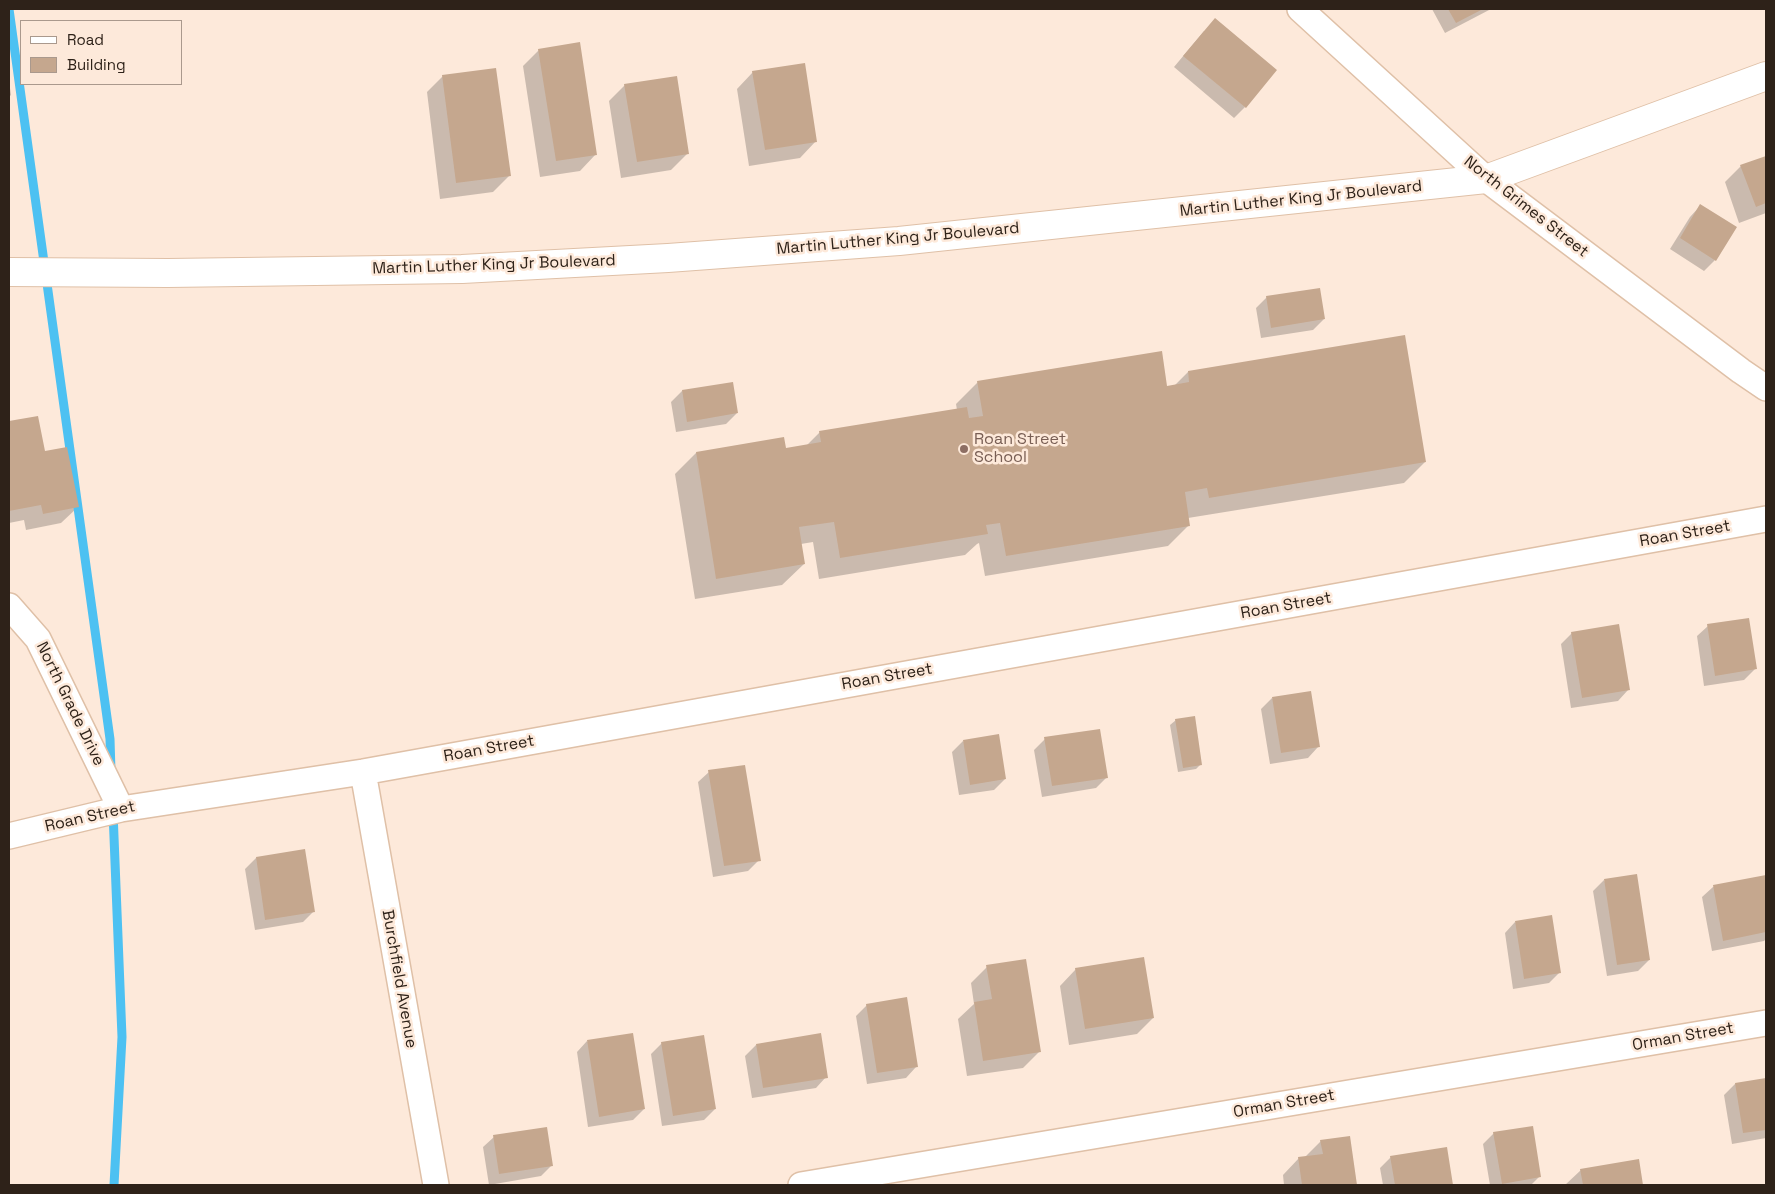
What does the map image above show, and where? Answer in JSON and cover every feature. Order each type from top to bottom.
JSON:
[{"type":"street","name":"North Grimes Street","points":[[1300,9],[1486,179],[1766,388]]},
{"type":"street","name":"Martin Luther King Jr Boulevard","points":[[9,272],[168,273],[462,269],[658,258],[899,241],[1486,179],[1766,76]]},
{"type":"street","name":"Roan Street","points":[[9,836],[121,808],[363,772],[1766,519]]},
{"type":"street","name":"North Grade Drive","points":[[9,606],[38,638],[121,808]]},
{"type":"street","name":"Burchfield Avenue","points":[[363,772],[436,1185]]},
{"type":"street","name":"Orman Street","points":[[801,1185],[1766,1023]]},
{"type":"building","points":[[1448,9],[1483,9],[1456,23]]},
{"type":"building","points":[[1215,18],[1277,70],[1246,108],[1183,56]]},
{"type":"building","points":[[580,42],[597,155],[556,161],[538,49]]},
{"type":"building","points":[[805,63],[817,142],[765,150],[752,71]]},
{"type":"building","points":[[496,68],[511,176],[456,183],[442,75]]},
{"type":"building","points":[[677,76],[689,154],[637,162],[624,84]]},
{"type":"building","points":[[1766,156],[1766,203],[1756,207],[1740,165]]},
{"type":"building","points":[[1700,204],[1737,227],[1716,261],[1680,238]]},
{"type":"building","points":[[1320,288],[1325,319],[1271,328],[1266,296]]},
{"type":"building","points":[[1405,335],[1426,462],[1209,498],[1207,488],[1185,492],[1190,526],[1006,556],[1000,523],[986,525],[988,534],[840,558],[834,522],[799,527],[805,564],[716,579],[696,452],[784,437],[786,448],[821,442],[819,431],[967,407],[969,418],[983,416],[977,381],[1162,351],[1167,386],[1189,382],[1188,371]]},
{"type":"building","points":[[733,382],[738,413],[687,422],[682,390]]},
{"type":"building","points":[[38,416],[45,451],[67,447],[79,507],[43,514],[41,505],[9,511],[9,421]]},
{"type":"building","points":[[1749,618],[1757,669],[1715,676],[1707,624]]},
{"type":"building","points":[[1619,624],[1630,690],[1582,698],[1571,632]]},
{"type":"building","points":[[1311,691],[1320,747],[1281,753],[1272,697]]},
{"type":"building","points":[[1195,716],[1202,765],[1183,768],[1175,719]]},
{"type":"building","points":[[1100,729],[1108,778],[1052,786],[1044,737]]},
{"type":"building","points":[[999,734],[1006,779],[970,785],[963,740]]},
{"type":"building","points":[[745,765],[761,861],[724,866],[708,770]]},
{"type":"building","points":[[305,849],[315,912],[265,920],[256,857]]},
{"type":"building","points":[[1637,874],[1650,960],[1617,965],[1604,879]]},
{"type":"building","points":[[1766,875],[1766,932],[1723,941],[1713,885]]},
{"type":"building","points":[[1552,915],[1561,973],[1524,979],[1515,921]]},
{"type":"building","points":[[1144,957],[1154,1018],[1085,1029],[1075,968]]},
{"type":"building","points":[[1026,959],[1041,1052],[983,1061],[974,1002],[992,999],[986,965]]},
{"type":"building","points":[[907,997],[918,1067],[877,1073],[866,1004]]},
{"type":"building","points":[[633,1033],[645,1109],[599,1117],[587,1040]]},
{"type":"building","points":[[821,1033],[828,1078],[763,1088],[756,1044]]},
{"type":"building","points":[[704,1035],[716,1109],[673,1116],[661,1042]]},
{"type":"building","points":[[1766,1078],[1766,1130],[1743,1133],[1735,1083]]},
{"type":"building","points":[[1533,1126],[1541,1177],[1502,1184],[1493,1132]]},
{"type":"building","points":[[547,1127],[553,1166],[499,1174],[493,1135]]},
{"type":"building","points":[[1350,1136],[1357,1185],[1302,1185],[1298,1157],[1323,1154],[1320,1140]]},
{"type":"building","points":[[1447,1147],[1453,1185],[1395,1185],[1390,1156]]},
{"type":"building","points":[[1639,1159],[1643,1185],[1583,1185],[1580,1169]]},
{"type":"waterway","points":[[9,9],[110,739],[111,772]]},
{"type":"waterway","points":[[113,812],[122,1037],[114,1185]]},
{"type":"place","name":"Roan Street School","points":[[964,449]]}]
